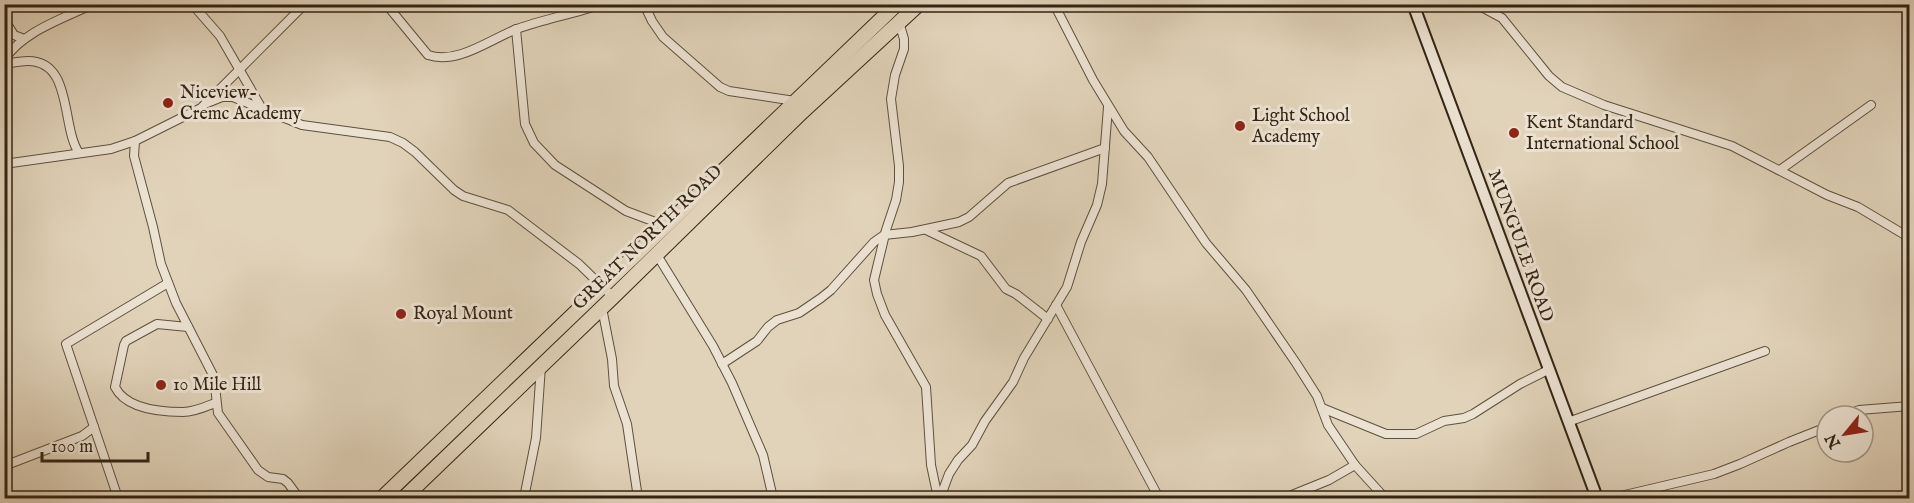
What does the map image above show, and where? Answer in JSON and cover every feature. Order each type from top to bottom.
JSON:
[{"type":"highway","name":"GREAT NORTH ROAD","points":[[382,498],[897,4]]},
{"type":"highway","name":"GREAT NORTH ROAD","points":[[404,498],[802,112],[919,4]]},
{"type":"street","points":[[4,62],[14,47],[24,39],[93,4]]},
{"type":"street","points":[[192,4],[220,36],[262,107]]},
{"type":"street","points":[[4,164],[41,157],[102,151],[135,141],[201,108],[305,4]]},
{"type":"street","points":[[386,4],[428,55],[432,56],[464,53],[516,29],[602,4]]},
{"type":"street","points":[[644,4],[663,37],[720,87],[729,91],[796,102]]},
{"type":"street","points":[[1054,4],[1078,53],[1124,131],[1148,157],[1206,243],[1246,290],[1296,363],[1322,408],[1328,425],[1355,465],[1385,498]]},
{"type":"street","points":[[1476,4],[1502,18],[1549,76],[1562,87],[1604,105],[1732,146],[1827,195],[1858,207],[1910,238]]},
{"type":"street","name":"MUNGULE ROAD","points":[[1417,5],[1548,370],[1597,498]]},
{"type":"street","points":[[4,20],[14,35],[24,39]]},
{"type":"street","points":[[899,22],[904,39],[904,49],[895,75],[891,99],[899,182],[896,200],[875,269],[875,288],[885,315],[926,387],[931,465],[939,498]]},
{"type":"street","points":[[516,29],[525,124],[541,152],[555,165],[626,211],[666,226]]},
{"type":"street","points":[[4,62],[30,61],[44,66],[54,74],[62,87],[72,141],[79,153]]},
{"type":"street","points":[[207,103],[222,97],[233,97],[302,125],[390,137],[403,143],[454,190],[472,200],[508,210],[579,264],[613,297]]},
{"type":"street","points":[[1779,170],[1871,105]]},
{"type":"street","points":[[939,498],[949,474],[972,445],[985,421],[1013,382],[1024,358],[1067,287],[1074,271],[1081,242],[1097,205],[1102,184],[1108,106]]},
{"type":"street","points":[[135,141],[134,156],[159,258],[168,283],[213,377],[218,413],[258,470],[268,477],[283,479],[299,498]]},
{"type":"street","points":[[723,364],[757,341],[777,320],[799,312],[821,298],[874,242],[885,235],[946,226],[969,216],[1008,183],[1105,148]]},
{"type":"street","points":[[925,230],[981,256],[1006,289],[1048,318]]},
{"type":"street","points":[[657,255],[723,364],[756,437],[773,498]]},
{"type":"street","points":[[118,498],[66,344],[168,283]]},
{"type":"street","points":[[1056,304],[1159,498]]},
{"type":"street","points":[[602,308],[612,359],[614,386],[627,424],[638,498]]},
{"type":"street","points":[[188,327],[154,325],[126,341],[123,345],[115,387],[119,394],[131,404],[139,407],[183,412],[215,403]]},
{"type":"street","points":[[1568,422],[1765,351]]},
{"type":"street","points":[[525,498],[536,438],[541,366]]},
{"type":"street","points":[[1322,408],[1386,435],[1416,434],[1444,421],[1473,414],[1520,384],[1548,370]]},
{"type":"street","points":[[1875,409],[1910,406]]},
{"type":"street","points":[[4,466],[82,436],[94,427]]},
{"type":"street","points":[[1611,498],[1714,474],[1815,432]]},
{"type":"street","points":[[1287,497],[1329,480],[1355,465]]},
{"type":"place","name":"Niceview- Cremc Academy","points":[[168,103]]},
{"type":"place","name":"Light School Academy","points":[[1240,126]]},
{"type":"place","name":"Kent Standard International School","points":[[1514,133]]},
{"type":"place","name":"Royal Mount","points":[[401,314]]},
{"type":"place","name":"10 Mile Hill","points":[[161,385]]}]
